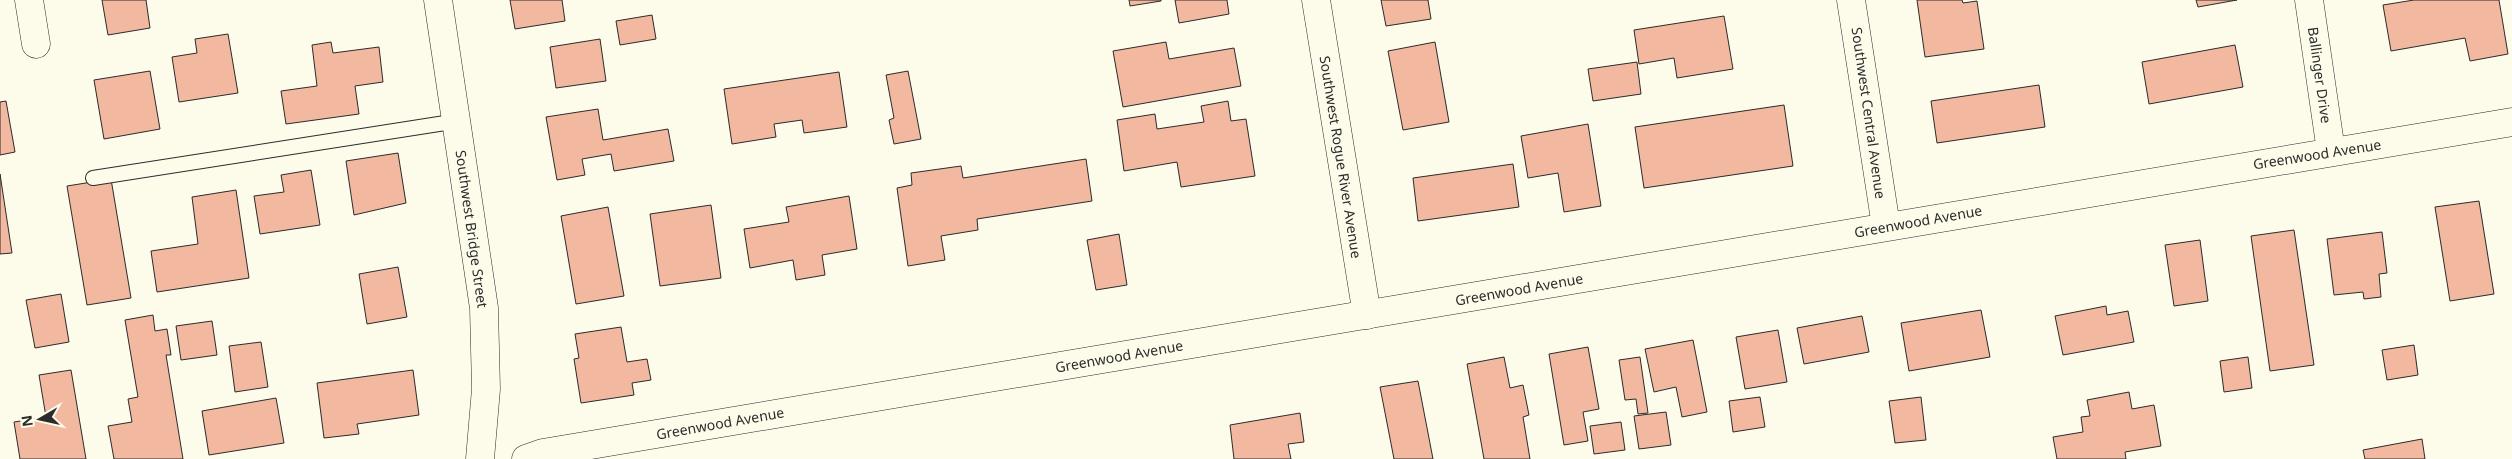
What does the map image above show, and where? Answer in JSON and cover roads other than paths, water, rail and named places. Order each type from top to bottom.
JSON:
[{"type":"street","points":[[29,0],[36,44]]},
{"type":"street","name":"Southwest Bridge Street","points":[[438,0],[458,121],[484,308],[486,389],[480,459]]},
{"type":"street","name":"Southwest Rogue River Avenue","points":[[1316,0],[1366,315]]},
{"type":"street","name":"Southwest Central Avenue","points":[[1851,0],[1886,226]]},
{"type":"street","name":"Ballinger Drive","points":[[2309,0],[2332,151]]},
{"type":"street","name":"Greenwood Avenue","points":[[526,459],[563,450],[2512,122]]},
{"type":"lane","points":[[93,178],[458,121]]}]
